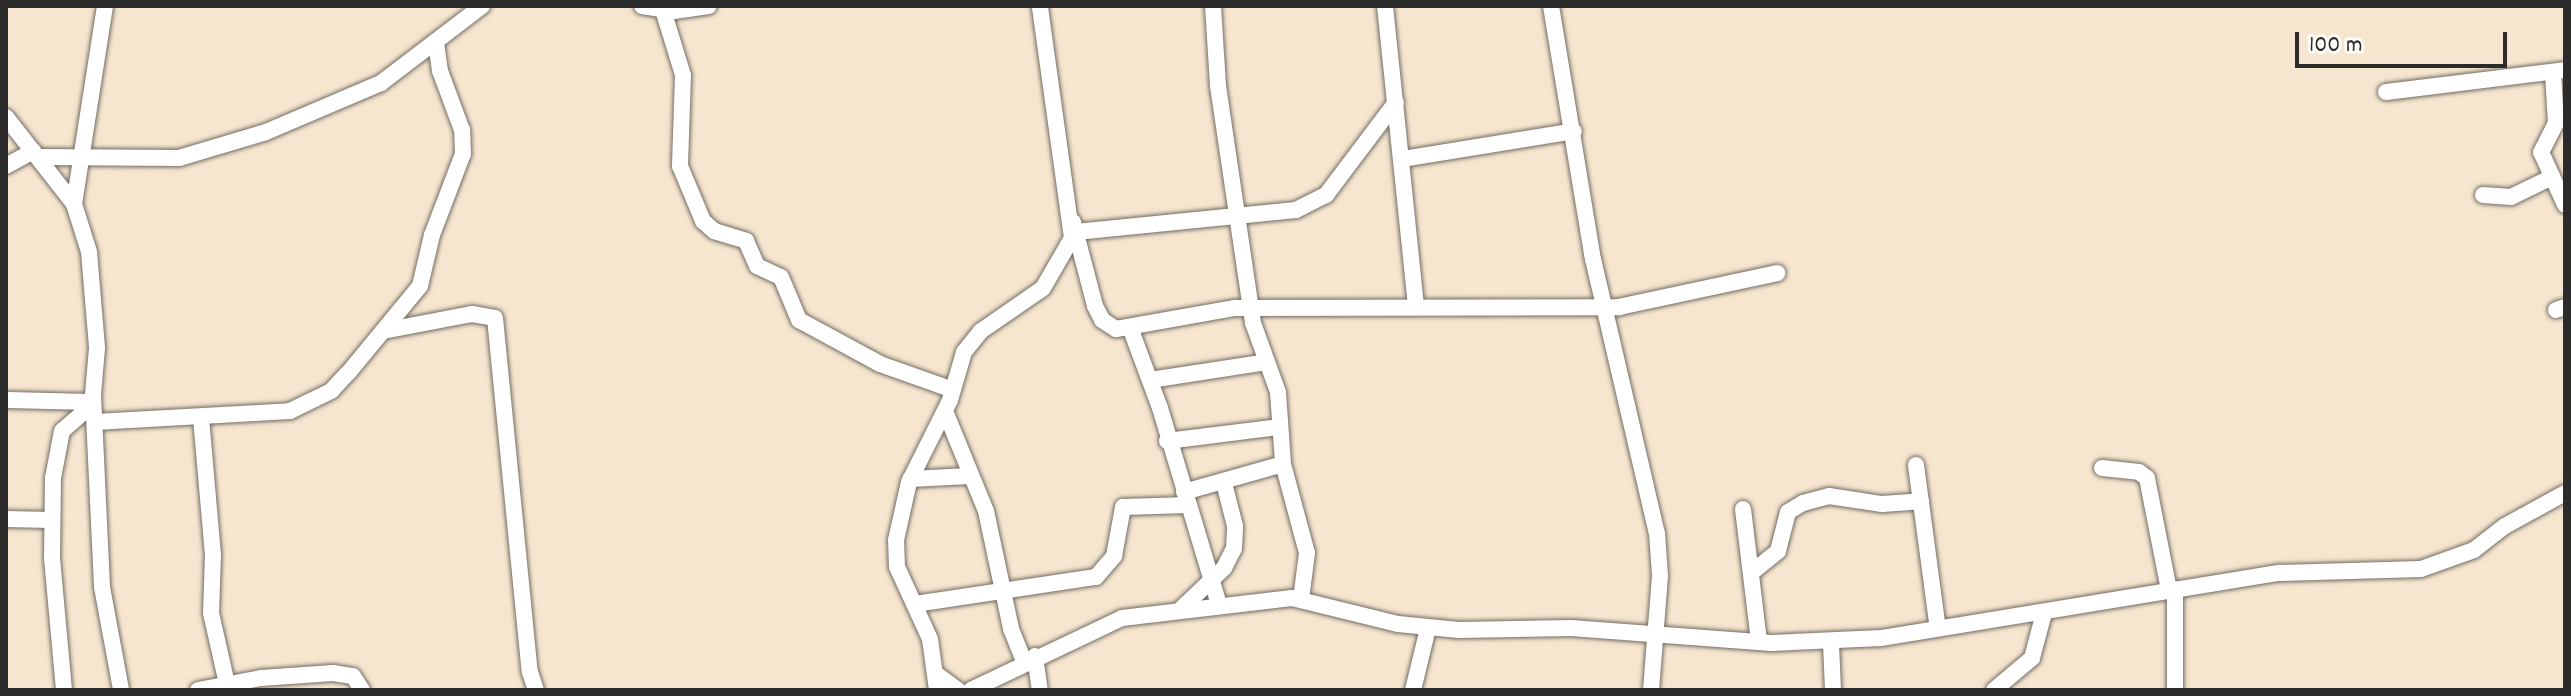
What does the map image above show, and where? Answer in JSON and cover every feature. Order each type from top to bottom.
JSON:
[{"type":"street","points":[[74,204],[84,159],[105,6]]},
{"type":"street","points":[[6,166],[35,154],[84,159],[179,158],[266,132],[381,83],[482,6]]},
{"type":"street","points":[[642,6],[663,10],[709,6]]},
{"type":"street","points":[[1040,6],[1050,98],[1075,227],[1102,320],[1131,330],[1215,310],[1252,308],[1608,307],[1777,273]]},
{"type":"street","points":[[1213,6],[1218,86],[1252,308],[1278,392],[1283,464],[1307,553],[1301,599]]},
{"type":"street","points":[[1385,6],[1416,306]]},
{"type":"street","points":[[1551,6],[1593,259],[1608,307],[1657,533],[1657,633],[1651,690]]},
{"type":"street","points":[[663,10],[683,75],[680,166],[703,221],[714,231],[746,241],[757,266],[781,277],[799,320],[880,364],[953,390]]},
{"type":"street","points":[[95,422],[167,414],[201,418],[278,412],[308,404],[331,391],[383,331],[427,272],[432,235],[463,154],[462,130],[440,71],[436,42]]},
{"type":"street","points":[[2386,92],[2559,71],[2556,123],[2541,152],[2565,205]]},
{"type":"street","points":[[1075,227],[1296,210],[1326,195],[1396,102]]},
{"type":"street","points":[[6,117],[74,204],[89,252],[98,374],[93,403],[102,587],[121,690]]},
{"type":"street","points":[[1402,159],[1574,131]]},
{"type":"street","points":[[2483,195],[2511,197],[2552,177]]},
{"type":"street","points":[[958,690],[936,682],[930,639],[896,557],[910,479],[945,411],[959,362],[981,331],[1043,288],[1070,246],[1075,227]]},
{"type":"street","points":[[383,331],[472,314],[495,318],[530,672],[536,690]]},
{"type":"street","points":[[1131,330],[1150,380],[1219,605]]},
{"type":"street","points":[[1150,380],[1267,362]]},
{"type":"street","points":[[6,400],[93,403]]},
{"type":"street","points":[[64,690],[51,520],[59,439],[93,403]]},
{"type":"street","points":[[945,411],[999,554],[1004,593],[1040,690]]},
{"type":"street","points":[[201,418],[213,554],[211,613],[227,684]]},
{"type":"street","points":[[1167,441],[1280,427]]},
{"type":"street","points":[[1176,468],[1189,438]]},
{"type":"street","points":[[915,604],[1004,593],[1102,574],[1114,556],[1123,507],[1186,498],[1283,464]]},
{"type":"street","points":[[1916,465],[1938,629]]},
{"type":"street","points":[[2102,468],[2139,472],[2147,478],[2172,589],[2175,690]]},
{"type":"street","points":[[910,479],[970,476]]},
{"type":"street","points":[[1182,608],[1212,581],[1234,548],[1235,526],[1224,483]]},
{"type":"street","points":[[971,690],[1030,659],[1122,618],[1182,608],[1301,599],[1428,628],[1657,633],[1759,642],[1831,644],[2044,613],[2280,573],[2421,569],[2474,550],[2505,526],[2565,493]]},
{"type":"street","points":[[1751,573],[1778,551],[1788,512],[1803,503],[1829,496],[1882,504],[1921,501]]},
{"type":"street","points":[[1743,509],[1759,642]]},
{"type":"street","points":[[6,519],[51,520]]},
{"type":"street","points":[[1994,690],[2032,658],[2044,613]]},
{"type":"street","points":[[1413,690],[1428,628]]},
{"type":"street","points":[[1831,644],[1833,690]]},
{"type":"street","points":[[198,690],[333,673],[353,676],[362,690]]}]
